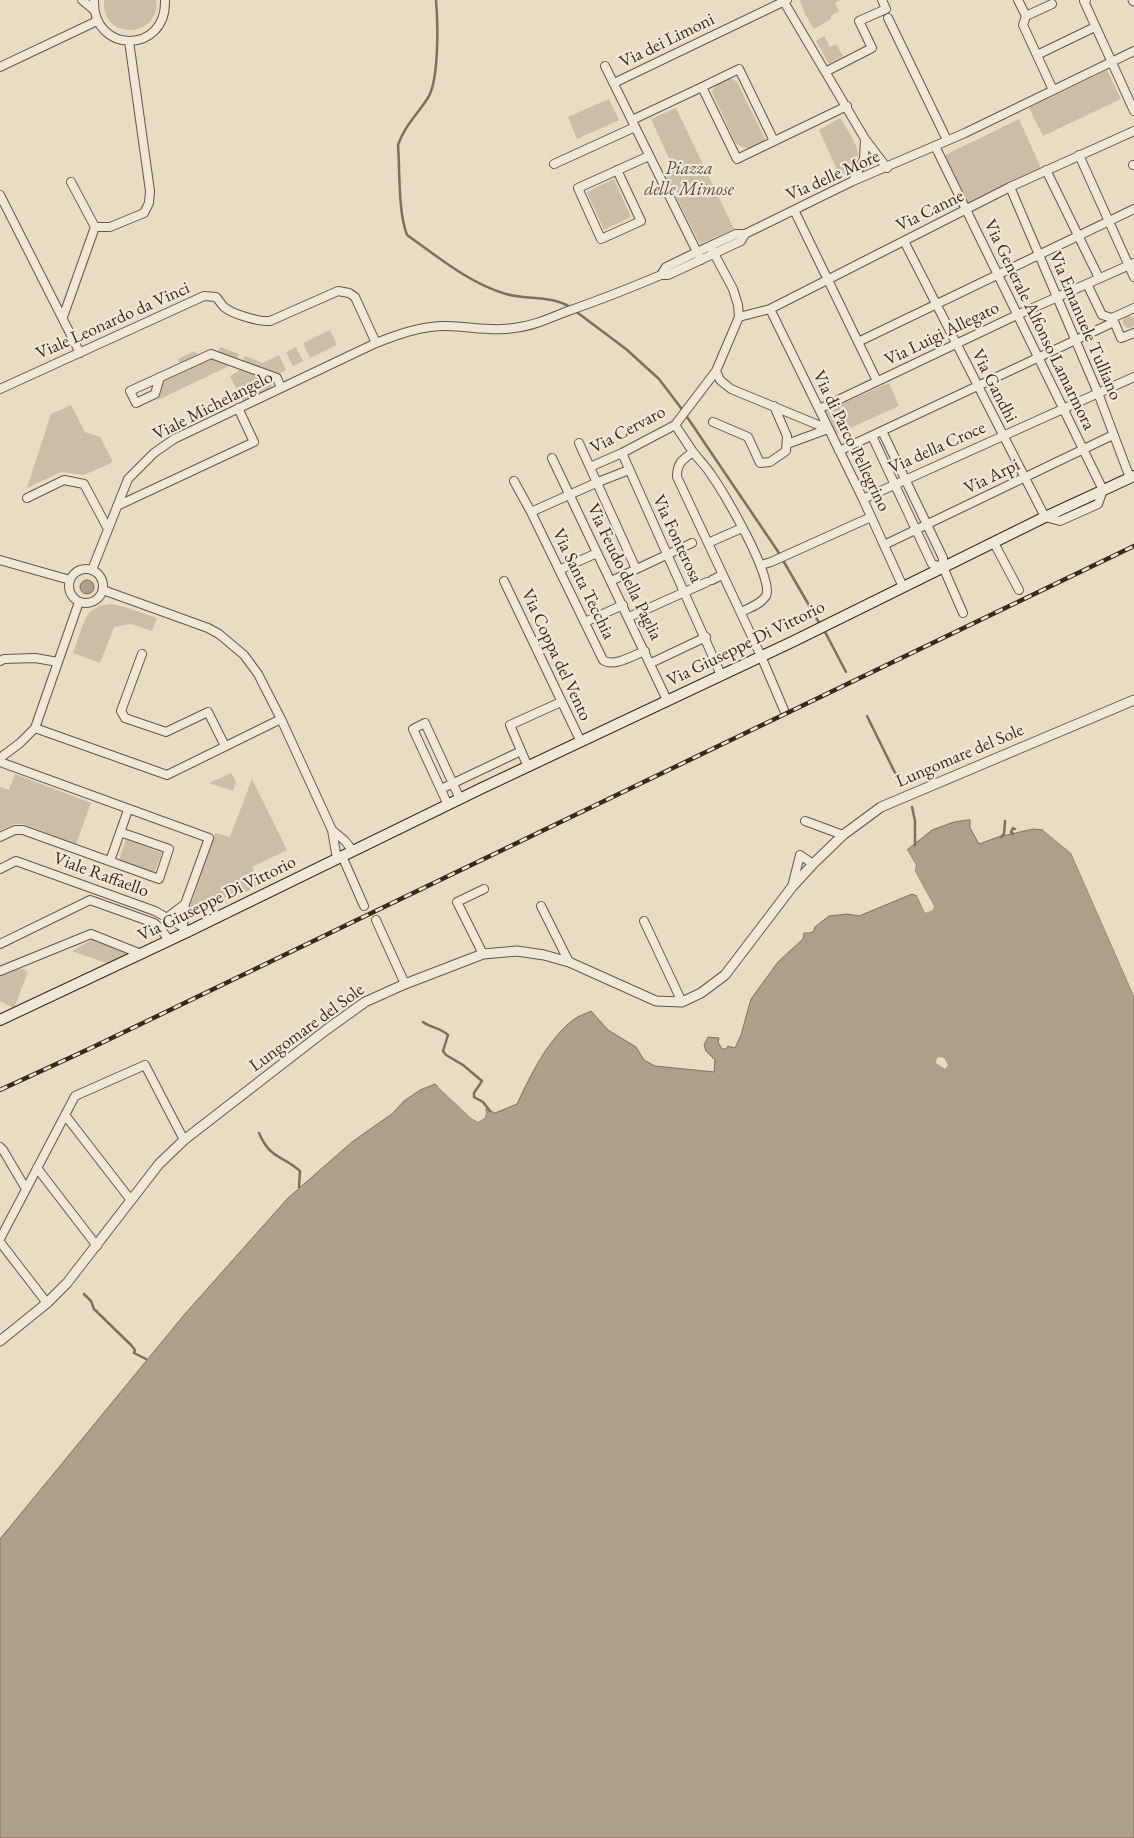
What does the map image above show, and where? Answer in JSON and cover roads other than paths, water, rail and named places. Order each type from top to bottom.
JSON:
[{"type":"main road","name":"Via Giuseppe Di Vittorio","points":[[0,1020],[141,954],[185,930],[339,858],[448,804],[794,641],[1045,517],[1132,477]]},
{"type":"street","points":[[82,0],[94,10]]},
{"type":"street","points":[[94,0],[97,21],[103,29],[110,36],[130,41],[140,40],[149,36],[157,29],[164,15],[165,0]]},
{"type":"street","points":[[827,71],[872,48],[859,21],[886,9],[882,0]]},
{"type":"street","points":[[1018,0],[1026,16],[1023,25],[1053,90]]},
{"type":"street","points":[[786,1],[866,139],[887,168]]},
{"type":"street","name":"Via dei Limoni","points":[[614,83],[786,1]]},
{"type":"street","points":[[1085,1],[1095,27],[1133,106]]},
{"type":"street","points":[[1026,16],[1052,4]]},
{"type":"street","points":[[888,18],[947,140]]},
{"type":"street","points":[[0,67],[97,21]]},
{"type":"street","points":[[1036,55],[1095,27]]},
{"type":"street","points":[[96,227],[110,227],[144,213],[149,203],[150,191],[130,41]]},
{"type":"street","name":"Via delle More","points":[[608,298],[660,275],[668,275],[736,234],[745,234],[853,181],[965,133],[1134,51]]},
{"type":"street","points":[[605,66],[699,256]]},
{"type":"street","points":[[554,164],[739,69],[774,141]]},
{"type":"street","points":[[702,87],[737,159],[847,106]]},
{"type":"street","name":"Via Canne","points":[[739,318],[770,309],[1010,187],[1134,132]]},
{"type":"street","points":[[853,181],[864,159],[866,139]]},
{"type":"street","name":"Via Generale Alfonso Lamarmora","points":[[935,146],[1103,490]]},
{"type":"street","points":[[1079,155],[1109,222],[1131,264],[1134,277]]},
{"type":"street","points":[[617,170],[641,221],[601,239],[578,188],[617,170],[649,156]]},
{"type":"street","points":[[1046,170],[1099,278]]},
{"type":"street","points":[[63,317],[96,227],[71,182]]},
{"type":"street","name":"Via Emanuele Tulliano","points":[[1010,187],[1132,477]]},
{"type":"street","points":[[0,195],[80,352]]},
{"type":"street","points":[[858,342],[1134,209]]},
{"type":"street","points":[[794,210],[877,382]]},
{"type":"street","name":"Via Gandhi","points":[[904,241],[935,305],[1045,517]]},
{"type":"street","points":[[712,250],[733,289],[738,305],[739,318]]},
{"type":"street","name":"Via Luigi Allegato","points":[[819,410],[1017,315],[1131,264]]},
{"type":"street","points":[[1088,284],[1102,315],[1113,320],[1121,338],[1134,333]]},
{"type":"street","name":"Viale Leonardo da Vinci","points":[[0,389],[204,296],[216,297],[223,306],[232,311],[264,321],[338,291],[343,291],[355,297],[378,342]]},
{"type":"street","name":"Viale Michelangelo","points":[[92,570],[128,479],[154,453],[174,439],[378,342],[423,327],[447,326],[492,330],[527,326],[608,298]]},
{"type":"street","points":[[839,451],[1074,340],[1134,308]]},
{"type":"street","name":"Via di Parco Pellegrino","points":[[770,309],[863,498],[903,587]]},
{"type":"street","name":"Via Cervaro","points":[[590,467],[676,425],[716,371],[739,318]]},
{"type":"street","points":[[160,377],[212,354],[277,378],[281,388]]},
{"type":"street","points":[[716,371],[720,380],[731,388],[828,429]]},
{"type":"street","name":"Via della Croce","points":[[863,498],[1134,378]]},
{"type":"street","points":[[713,422],[748,437],[760,463],[770,462],[786,451],[787,436],[774,406]]},
{"type":"street","points":[[117,506],[254,442],[238,408]]},
{"type":"street","points":[[676,425],[693,452],[712,476],[742,528],[760,565],[768,588],[766,596],[759,603],[741,612]]},
{"type":"street","points":[[786,444],[828,429]]},
{"type":"street","points":[[882,431],[943,558],[943,567],[963,613]]},
{"type":"street","name":"Via Arpi","points":[[884,545],[1113,435]]},
{"type":"street","points":[[872,436],[932,564],[943,567]]},
{"type":"street","points":[[579,443],[636,569]]},
{"type":"street","points":[[693,452],[680,461],[677,468],[678,477],[784,710]]},
{"type":"street","name":"Via Fonterosa","points":[[622,453],[721,674]]},
{"type":"street","name":"Via Feudo della Paglia","points":[[552,458],[645,650],[667,700]]},
{"type":"street","name":"Via Cervaro","points":[[531,512],[630,470]]},
{"type":"street","points":[[26,498],[64,480],[84,484],[108,529]]},
{"type":"street","name":"Via Santa Tecchia","points":[[514,481],[603,660],[607,664],[614,663],[645,650]]},
{"type":"street","points":[[760,565],[771,562],[871,517]]},
{"type":"street","points":[[708,543],[742,528]]},
{"type":"street","points":[[611,581],[692,543]]},
{"type":"street","points":[[994,543],[1019,590]]},
{"type":"street","points":[[559,570],[597,553]]},
{"type":"street","points":[[0,560],[70,580]]},
{"type":"street","points":[[79,570],[92,570],[102,578],[102,595],[94,602],[84,604],[79,602],[70,593],[70,580],[79,570]]},
{"type":"street","points":[[629,617],[722,575]]},
{"type":"street","name":"Via Coppa del Vento","points":[[504,581],[560,702],[581,742]]},
{"type":"street","points":[[103,590],[188,619],[219,634],[244,655],[258,674],[281,719],[332,830],[339,858],[364,906]]},
{"type":"street","points":[[0,758],[20,743],[35,728],[79,602]]},
{"type":"street","points":[[585,622],[623,605]]},
{"type":"street","points":[[651,664],[706,637]]},
{"type":"street","points":[[142,654],[121,711],[122,715],[125,718],[166,732],[208,712],[225,746]]},
{"type":"street","points":[[0,661],[4,659],[35,658],[58,662]]},
{"type":"street","name":"Lungomare del Sole","points":[[0,1341],[47,1303],[67,1283],[97,1246],[130,1199],[159,1164],[184,1140],[365,1002],[405,984],[483,954],[518,951],[544,955],[569,962],[656,1001],[682,1002],[701,993],[725,975],[792,887],[812,864],[843,836],[881,807],[1134,700]]},
{"type":"street","points":[[528,767],[510,726],[560,702]]},
{"type":"street","points":[[35,728],[167,775],[281,719]]},
{"type":"street","points":[[448,804],[413,729],[425,723],[460,799]]},
{"type":"street","points":[[441,789],[521,751]]},
{"type":"street","points":[[0,762],[208,838],[185,904],[185,930]]},
{"type":"street","points":[[110,861],[128,810]]},
{"type":"street","points":[[805,820],[843,836]]},
{"type":"street","points":[[0,837],[15,830],[23,830],[159,879],[170,849],[120,832]]},
{"type":"street","points":[[332,830],[346,842],[352,851]]},
{"type":"street","name":"Lungomare del Sole","points":[[792,887],[800,855],[812,864]]},
{"type":"street","name":"Viale Raffaello","points":[[0,869],[16,861],[155,911],[168,917],[185,930]]},
{"type":"street","points":[[483,954],[457,902],[484,889]]},
{"type":"street","name":"Viale Raffaello","points":[[0,944],[90,900],[154,923],[169,940]]},
{"type":"street","points":[[168,917],[185,904]]},
{"type":"street","points":[[540,906],[569,962]]},
{"type":"street","points":[[376,920],[405,984]]},
{"type":"street","points":[[644,921],[682,1002]]},
{"type":"street","points":[[0,971],[91,934],[141,954]]},
{"type":"street","points":[[47,1303],[0,1240],[75,1096],[146,1066],[184,1140]]},
{"type":"street","points":[[65,1115],[130,1199]]},
{"type":"street","points":[[0,1148],[26,1189]]},
{"type":"street","points":[[37,1168],[97,1246]]},
{"type":"waterway","points":[[436,0],[437,49],[435,76],[429,96],[404,132],[398,145],[402,215],[407,235],[454,269],[492,289],[514,296],[547,299],[570,307]]},
{"type":"waterway","points":[[574,310],[626,349],[659,379],[681,408],[777,550],[821,626]]},
{"type":"waterway","points":[[824,630],[846,672]]},
{"type":"waterway","points":[[867,716],[902,787]]},
{"type":"waterway","points":[[912,807],[915,821],[915,845]]},
{"type":"waterway","points":[[1001,837],[1004,834],[1005,821]]},
{"type":"waterway","points":[[1013,834],[1011,832],[1013,828],[1015,829]]},
{"type":"waterway","points":[[423,1022],[448,1035],[443,1051],[482,1081],[474,1093],[474,1097],[483,1102],[490,1111]]},
{"type":"waterway","points":[[259,1133],[272,1152],[300,1171],[299,1187]]},
{"type":"waterway","points":[[84,1294],[91,1301],[94,1309],[131,1345],[135,1350],[134,1353],[146,1359]]},
{"type":"railway","points":[[0,1090],[1134,546]]},
{"type":"park label","name":"Piazza delle Mimose","points":[[689,179]]}]
